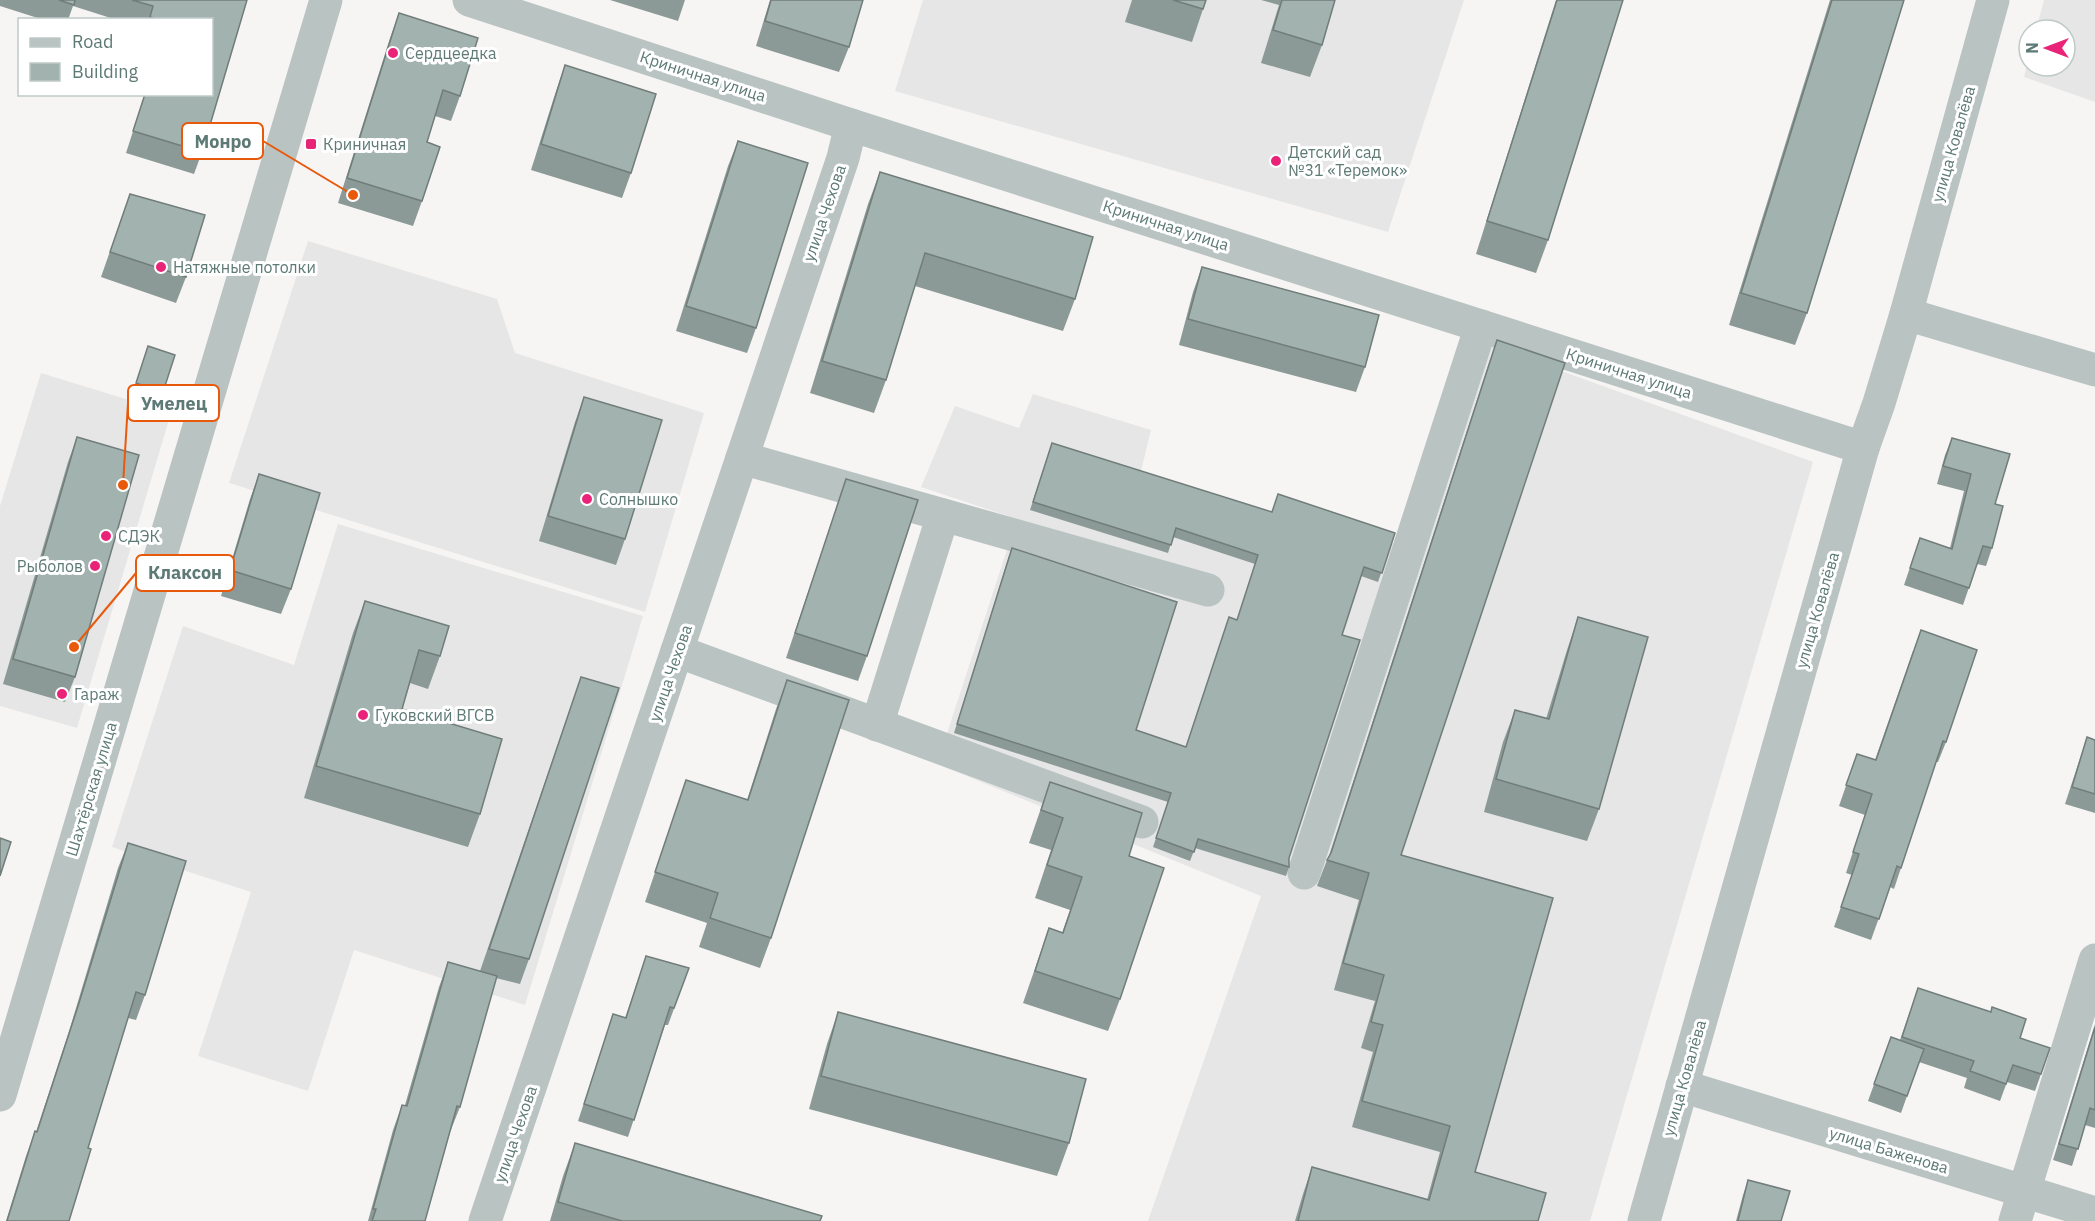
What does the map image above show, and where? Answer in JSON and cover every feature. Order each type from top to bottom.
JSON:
[{"type":"street","name":"Шахтёрская улица","points":[[0,1095],[326,0]]},
{"type":"street","name":"Криничная улица","points":[[469,0],[851,125],[1863,448]]},
{"type":"street","name":"улица Ковалёва","points":[[1644,1221],[1863,448],[1906,314],[1993,0]]},
{"type":"street","name":"улица Чехова","points":[[485,1221],[843,158],[851,125]]},
{"type":"street","points":[[1906,314],[2095,370]]},
{"type":"street","points":[[1304,873],[1481,326]]},
{"type":"street","points":[[742,458],[1208,590]]},
{"type":"street","points":[[877,725],[943,515]]},
{"type":"street","points":[[677,651],[1142,822]]},
{"type":"street","points":[[2020,1206],[2095,960]]},
{"type":"street","name":"улица Баженова","points":[[1682,1086],[2020,1206],[2095,1213]]},
{"type":"shaded area","name":"Детский сад №31 «Теремок»","points":[[923,0],[1464,0],[1388,232],[895,91]]},
{"type":"shaded area","points":[[2044,0],[2095,0],[2095,102],[2027,78],[2077,78],[2077,18],[2039,18]]},
{"type":"shaded area","points":[[308,241],[497,299],[515,353],[704,413],[645,612],[229,483]]},
{"type":"shaded area","points":[[1487,344],[1813,462],[1590,1221],[1148,1221],[1261,896],[937,764],[1017,519],[921,487],[955,406],[1019,428],[1033,394],[1151,430],[1139,479],[1413,549]]},
{"type":"shaded area","points":[[41,373],[171,413],[77,728],[0,706],[0,506]]},
{"type":"shaded area","points":[[338,524],[643,616],[525,1005],[354,950],[308,1091],[198,1056],[251,892],[112,847],[183,626],[294,665]]},
{"type":"building","points":[[59,0],[75,0],[74,5]]},
{"type":"building","points":[[132,0],[247,0],[202,152],[133,131],[144,96],[213,96],[213,18],[153,18],[150,17],[153,6]]},
{"type":"building","points":[[771,0],[863,0],[849,47],[765,21]]},
{"type":"building","points":[[1173,0],[1206,0],[1203,9]]},
{"type":"building","points":[[1282,0],[1335,0],[1322,45],[1273,30]]},
{"type":"building","points":[[1557,0],[1623,0],[1548,240],[1487,221]]},
{"type":"building","points":[[1832,0],[1904,0],[1807,313],[1741,293]]},
{"type":"building","points":[[399,13],[478,38],[460,96],[443,90],[427,142],[440,147],[422,201],[347,178]]},
{"type":"building","points":[[565,65],[656,94],[631,173],[541,144]]},
{"type":"building","points":[[738,141],[808,163],[756,328],[686,306]]},
{"type":"building","points":[[880,172],[1093,237],[1075,299],[925,253],[886,380],[822,361]]},
{"type":"building","points":[[130,194],[205,215],[186,277],[110,252]]},
{"type":"building","points":[[1202,267],[1379,315],[1365,367],[1188,319]]},
{"type":"building","points":[[1497,340],[1565,363],[1401,855],[1553,898],[1475,1172],[1546,1193],[1538,1221],[1298,1221],[1312,1167],[1429,1200],[1450,1126],[1362,1101],[1383,1025],[1371,1022],[1384,975],[1343,963],[1369,873],[1327,860]]},
{"type":"building","points":[[148,346],[175,355],[163,392],[136,383]]},
{"type":"building","name":"Солнышко","points":[[584,397],[662,420],[625,539],[548,516]]},
{"type":"building","points":[[77,437],[139,455],[75,677],[13,659]]},
{"type":"building","points":[[1952,438],[2010,454],[1995,504],[2003,506],[1992,548],[1983,546],[1969,588],[1910,568],[1920,538],[1952,549],[1971,474],[1943,466]]},
{"type":"building","points":[[1052,443],[1272,512],[1278,494],[1395,533],[1382,573],[1364,567],[1342,635],[1360,640],[1289,858],[1289,867],[1198,839],[1194,852],[1156,838],[1171,793],[957,724],[1012,548],[1177,602],[1136,730],[1186,747],[1229,617],[1237,620],[1258,555],[1176,528],[1171,545],[1033,502]]},
{"type":"building","points":[[259,474],[320,493],[291,589],[230,570]]},
{"type":"building","points":[[846,479],[918,500],[867,656],[795,633]]},
{"type":"building","name":"Гуковский ВГСВ","points":[[365,601],[449,626],[440,656],[419,650],[402,709],[502,739],[480,814],[316,766]]},
{"type":"building","points":[[1578,617],[1648,637],[1599,809],[1496,779],[1515,710],[1549,719]]},
{"type":"building","points":[[1921,630],[1977,650],[1946,742],[1943,741],[1901,868],[1897,866],[1879,919],[1841,907],[1859,854],[1853,852],[1872,794],[1846,785],[1857,754],[1876,760]]},
{"type":"building","points":[[581,677],[619,688],[529,959],[489,949]]},
{"type":"building","points":[[787,680],[849,700],[771,938],[710,918],[718,893],[655,872],[686,780],[748,800]]},
{"type":"building","points":[[2087,737],[2095,740],[2095,794],[2072,787]]},
{"type":"building","points":[[1050,782],[1142,813],[1129,856],[1164,868],[1120,999],[1035,971],[1049,928],[1063,933],[1082,877],[1047,865],[1063,818],[1041,810]]},
{"type":"building","points":[[0,838],[11,842],[0,876]]},
{"type":"building","points":[[128,843],[186,861],[145,995],[136,992],[88,1148],[91,1149],[69,1221],[7,1221],[79,1003]]},
{"type":"building","points":[[646,956],[689,968],[674,1008],[670,1007],[634,1120],[584,1104],[613,1014],[626,1018]]},
{"type":"building","points":[[448,962],[497,976],[460,1107],[457,1106],[425,1221],[372,1221],[376,1209],[373,1209],[402,1105],[407,1106]]},
{"type":"building","points":[[1918,988],[1991,1012],[1992,1007],[2026,1019],[2020,1038],[2050,1048],[2041,1074],[2013,1065],[2006,1084],[1970,1071],[1974,1061],[1902,1037]]},
{"type":"building","points":[[838,1012],[1086,1079],[1069,1143],[821,1076]]},
{"type":"building","points":[[2095,1027],[2095,1110],[2090,1108],[2078,1149],[2059,1144]]},
{"type":"building","points":[[1891,1037],[1924,1049],[1907,1096],[1874,1084]]},
{"type":"building","points":[[575,1143],[822,1216],[820,1221],[622,1221],[558,1202]]},
{"type":"building","points":[[1748,1180],[1790,1191],[1781,1221],[1738,1221]]},
{"type":"place","name":"Сердцеедка","points":[[393,53]]},
{"type":"place","name":"Криничная","points":[[311,144]]},
{"type":"place","name":"Детский сад №31 «Теремок»","points":[[1276,161]]},
{"type":"place","name":"Монро","points":[[353,195]]},
{"type":"place","name":"Натяжные потолки","points":[[161,267]]},
{"type":"place","name":"Умелец","points":[[123,485]]},
{"type":"place","name":"Солнышко","points":[[587,499]]},
{"type":"place","name":"СДЭК","points":[[106,536]]},
{"type":"place","name":"Рыболов","points":[[95,566]]},
{"type":"place","name":"Клаксон","points":[[74,647]]},
{"type":"place","name":"Гараж","points":[[62,694]]},
{"type":"place","name":"Гуковский ВГСВ","points":[[363,715]]}]
